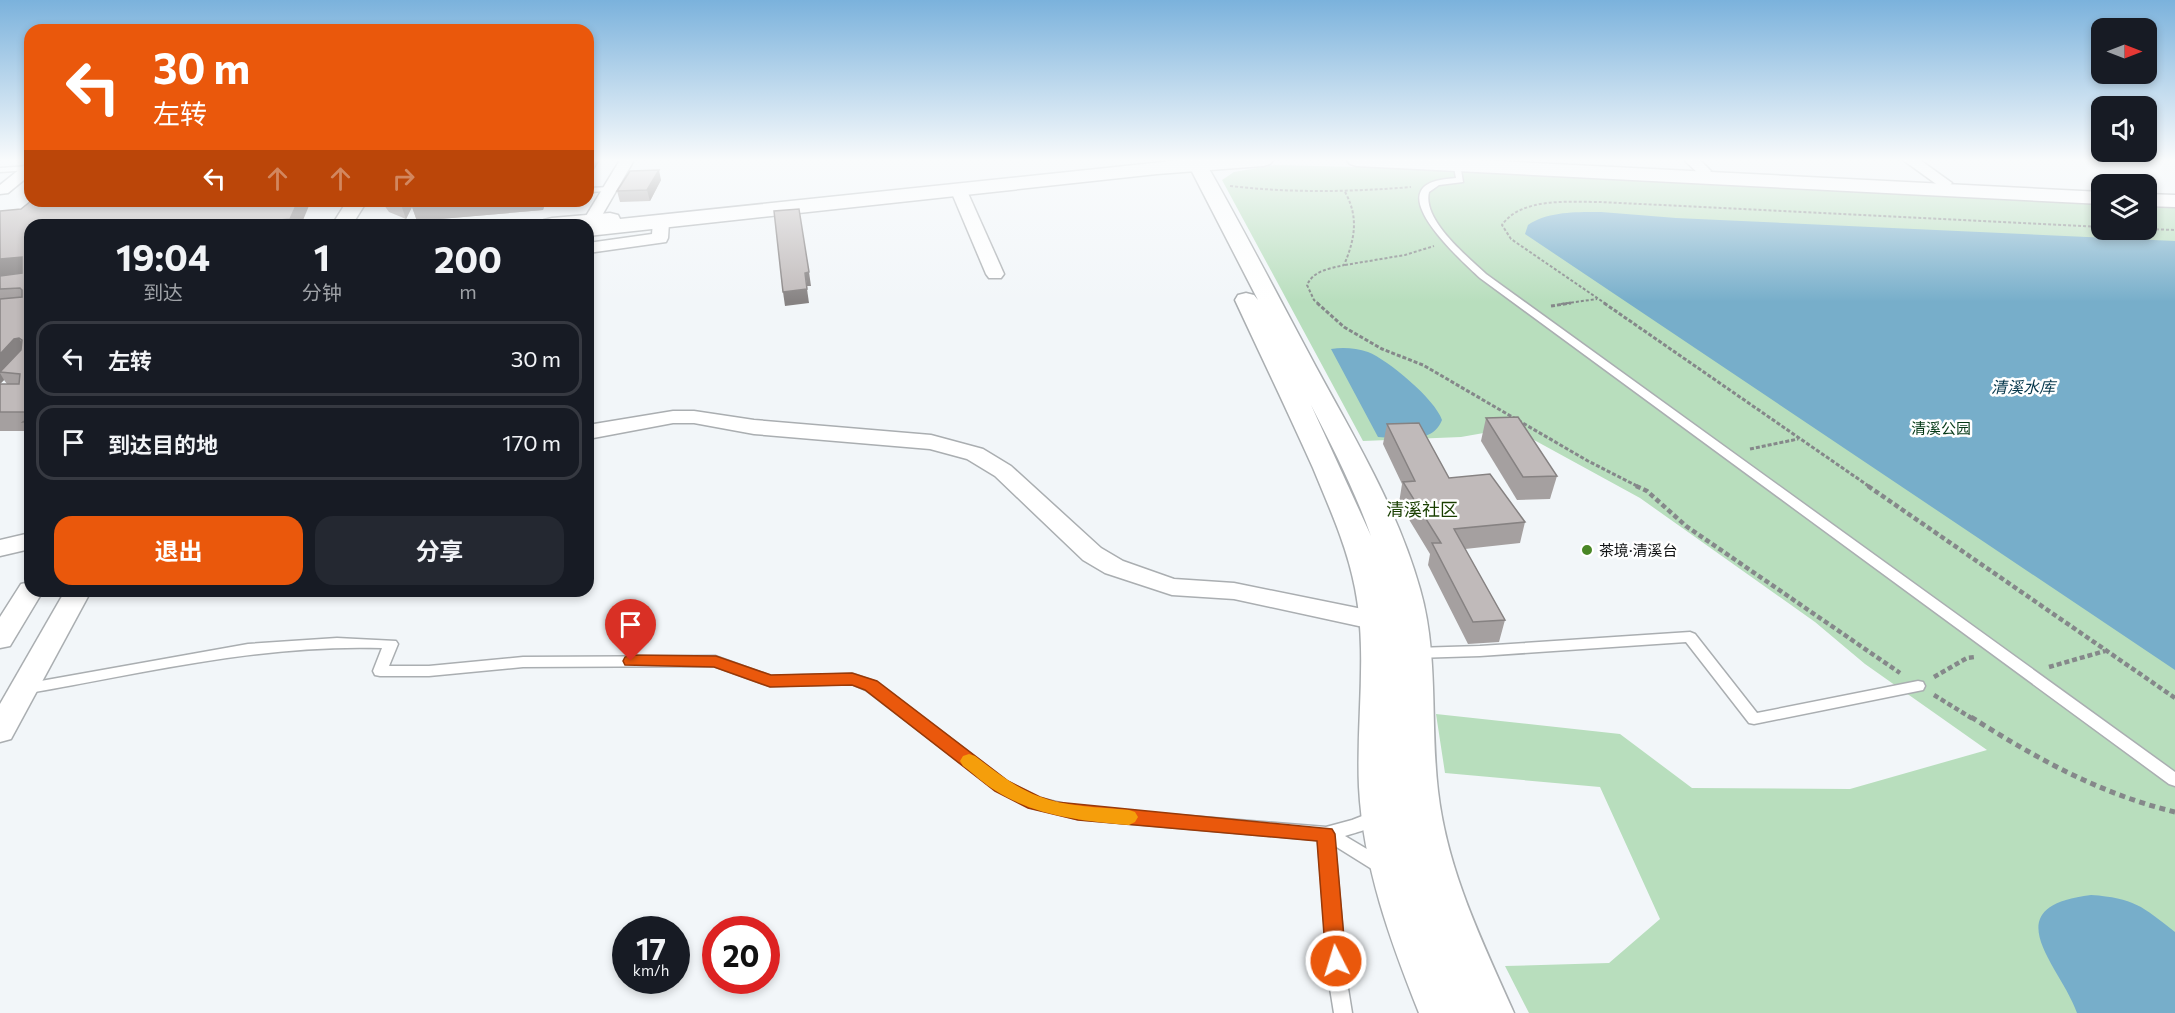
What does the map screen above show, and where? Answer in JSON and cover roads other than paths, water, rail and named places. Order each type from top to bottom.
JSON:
[{"type":"main road","points":[[594,225],[769,207]]},
{"type":"main road","points":[[594,225],[662,222],[803,207]]},
{"type":"street","points":[[966,207],[994,274]]},
{"type":"street","points":[[1206,207],[1349,518],[1361,552],[1377,621],[1380,656],[1379,789],[1382,813],[1395,879],[1423,967],[1443,1013]]},
{"type":"street","points":[[1211,207],[1328,413],[1378,516],[1404,589],[1414,653],[1415,749],[1418,793],[1426,841],[1449,919],[1490,1013]]},
{"type":"street","points":[[594,247],[660,238],[662,222]]},
{"type":"street","points":[[594,431],[673,417],[694,417],[754,428],[931,441],[975,454],[1003,471],[1092,554],[1114,567],[1172,587],[1234,591],[1377,621]]},
{"type":"street","points":[[0,548],[24,542]]},
{"type":"street","points":[[0,639],[26,597]]},
{"type":"street","points":[[0,731],[75,597]]},
{"type":"lane","points":[[1424,207],[1449,242],[1483,276],[2175,780]]},
{"type":"lane","points":[[1414,653],[1480,651],[1690,637],[1754,719],[1918,686]]},
{"type":"lane","points":[[23,689],[248,649],[318,643],[391,644],[380,671],[429,671],[523,662],[716,661],[770,681],[852,679],[871,686],[1002,786],[1035,803],[1056,809],[1078,813],[1326,834],[1356,826],[1382,813]]},
{"type":"lane","points":[[1326,834],[1364,854],[1395,879]]},
{"type":"lane","points":[[1326,834],[1338,982],[1343,1013]]},
{"type":"water","name":"清溪水库","points":[[1583,212],[2091,237],[2091,240],[2175,241],[2175,670],[1525,234],[1528,225],[1536,220],[1563,213]]},
{"type":"water","points":[[1350,348],[1368,352],[1387,363],[1421,391],[1438,411],[1442,420],[1437,428],[1423,437],[1406,439],[1378,437],[1331,349]]},
{"type":"water","points":[[2091,895],[2128,901],[2145,910],[2175,932],[2175,1013],[2077,1013],[2048,958],[2041,941],[2039,925],[2045,912],[2061,902]]},
{"type":"place","name":"茶境·清溪台","points":[[1587,550]]},
{"type":"district","name":"清溪社区","points":[[1422,509]]},
{"type":"park label","name":"清溪公园","points":[[1941,428]]}]
